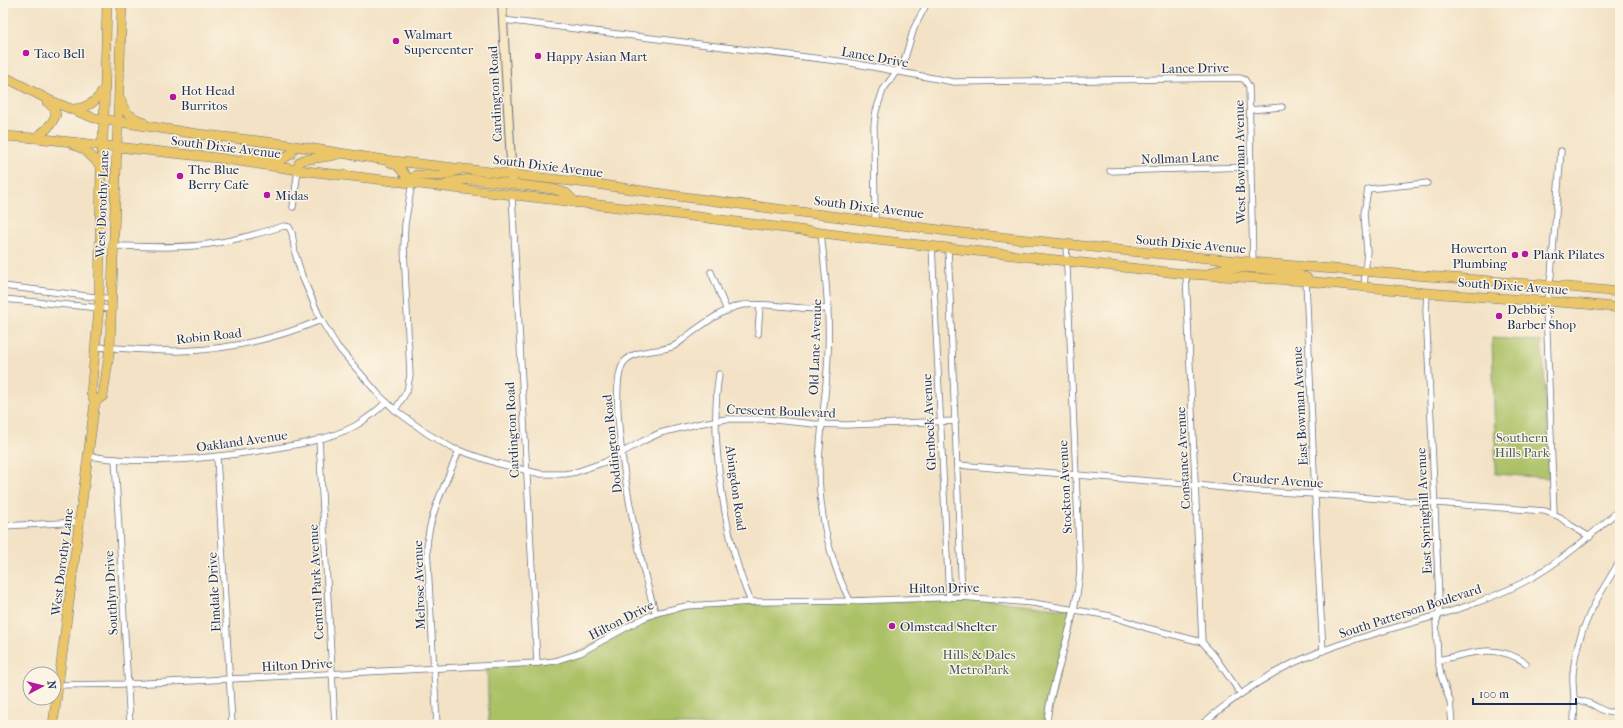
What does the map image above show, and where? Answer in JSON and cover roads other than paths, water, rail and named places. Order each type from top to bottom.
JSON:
[{"type":"main road","name":"West Dorothy Lane","points":[[59,666],[80,522],[95,402],[91,393],[99,308],[101,166],[104,119],[107,3]]},
{"type":"main road","name":"West Dorothy Lane","points":[[95,402],[103,396],[110,348],[120,96],[122,3]]},
{"type":"main road","name":"South Dixie Avenue","points":[[3,76],[44,98],[94,118],[198,134],[345,153],[385,160],[461,170],[512,174],[875,221],[1253,266],[1364,271],[1620,292]]},
{"type":"main road","points":[[70,109],[81,108],[93,103],[98,99],[105,88]]},
{"type":"main road","points":[[120,96],[122,107],[126,113],[151,126]]},
{"type":"main road","points":[[35,138],[52,124],[56,115],[54,108],[44,98]]},
{"type":"main road","name":"South Dixie Avenue","points":[[3,136],[66,141],[218,158],[298,170],[1186,274],[1311,282],[1427,293],[1620,308]]},
{"type":"main road","points":[[66,141],[85,150],[101,166]]},
{"type":"main road","points":[[218,158],[254,157],[280,160],[291,154],[294,146]]},
{"type":"main road","points":[[298,170],[299,163],[303,160],[345,153]]},
{"type":"main road","points":[[385,160],[398,166],[412,183]]},
{"type":"main road","points":[[412,183],[414,176],[416,175],[442,176],[461,170]]},
{"type":"main road","points":[[442,186],[464,179],[553,188],[566,193],[576,203]]},
{"type":"main road","points":[[1205,275],[1226,268],[1253,266],[1293,273],[1311,282]]},
{"type":"main road","name":"West Dorothy Lane","points":[[53,725],[54,706]]},
{"type":"street","name":"Cardington Road","points":[[502,3],[512,184]]},
{"type":"street","points":[[875,221],[874,125],[876,111],[883,90],[904,61],[914,28],[927,3]]},
{"type":"street","name":"Lance Drive","points":[[503,20],[846,62],[938,80],[971,83],[1240,78],[1245,80]]},
{"type":"street","name":"West Bowman Avenue","points":[[1245,80],[1249,88],[1250,110],[1253,266]]},
{"type":"street","points":[[1250,110],[1282,107]]},
{"type":"street","points":[[1554,513],[1546,307],[1550,286],[1561,151]]},
{"type":"street","name":"Nollman Lane","points":[[1110,171],[1251,167]]},
{"type":"street","points":[[293,207],[298,170]]},
{"type":"street","points":[[395,410],[407,391],[410,375],[404,247],[405,224],[412,183]]},
{"type":"street","points":[[1364,287],[1364,271],[1367,251],[1364,214],[1368,189],[1427,183]]},
{"type":"street","name":"Cardington Road","points":[[512,195],[537,663]]},
{"type":"street","name":"Crescent Boulevard","points":[[114,246],[208,245],[284,226],[291,230],[295,253],[302,276],[321,320],[337,346],[386,402],[428,434],[459,450],[491,462],[527,471],[553,475],[576,472],[605,462],[660,433],[716,420],[765,419],[822,424],[889,424],[956,421]]},
{"type":"street","name":"Old Lane Avenue","points":[[821,232],[826,269],[828,309],[828,355],[819,465],[822,510],[829,546],[850,601]]},
{"type":"street","name":"Stockton Avenue","points":[[1047,725],[1047,715],[1053,686],[1074,610],[1079,586],[1080,569],[1066,244]]},
{"type":"street","name":"Glenbeck Avenue","points":[[932,245],[949,598]]},
{"type":"street","name":"Glenbeck Avenue","points":[[948,247],[958,465],[962,597]]},
{"type":"street","points":[[711,272],[727,311]]},
{"type":"street","name":"Constance Avenue","points":[[1186,274],[1202,642]]},
{"type":"street","name":"East Bowman Avenue","points":[[1311,282],[1315,494],[1323,650]]},
{"type":"street","points":[[3,286],[112,300]]},
{"type":"street","points":[[44,304],[46,292]]},
{"type":"street","name":"East Springhill Avenue","points":[[1427,293],[1426,310],[1439,616],[1436,622],[1438,660],[1441,676],[1451,707],[1452,725]]},
{"type":"street","points":[[3,299],[44,304],[112,309]]},
{"type":"street","points":[[758,334],[760,305]]},
{"type":"street","name":"Doddington Road","points":[[656,613],[642,566],[632,520],[622,453],[618,411],[618,388],[620,372],[626,361],[637,353],[673,346],[727,311],[738,306],[760,305],[828,309]]},
{"type":"street","name":"Robin Road","points":[[96,347],[179,351],[226,347],[271,338],[321,320]]},
{"type":"street","name":"Abingdon Road","points":[[719,374],[716,420],[720,471],[729,529],[739,567],[751,602]]},
{"type":"street","name":"Oakland Avenue","points":[[89,456],[115,459],[151,460],[217,457],[286,447],[319,439],[354,426],[374,414],[386,402]]},
{"type":"street","name":"Central Park Avenue","points":[[319,439],[335,725]]},
{"type":"street","name":"Melrose Avenue","points":[[437,725],[435,668],[427,547],[433,512],[459,450]]},
{"type":"street","name":"Elmdale Drive","points":[[217,457],[232,725]]},
{"type":"street","name":"Southlyn Drive","points":[[115,459],[130,725]]},
{"type":"street","name":"Crauder Avenue","points":[[958,465],[1255,491],[1494,506],[1545,511],[1554,513],[1590,537]]},
{"type":"street","name":"South Patterson Boulevard","points":[[1201,725],[1241,694],[1263,679],[1288,665],[1323,650],[1439,616],[1524,582],[1545,570],[1590,537],[1620,508]]},
{"type":"street","points":[[3,526],[80,522]]},
{"type":"street","points":[[1573,725],[1575,699],[1573,672],[1579,639],[1591,609],[1620,560]]},
{"type":"street","name":"Hilton Drive","points":[[62,685],[128,684],[555,661],[580,653],[620,630],[656,613],[702,604],[751,602],[850,601],[962,597],[1009,600],[1111,616],[1147,628],[1202,642]]},
{"type":"street","points":[[1202,642],[1213,654],[1241,694]]},
{"type":"street","points":[[1438,660],[1495,650],[1508,653],[1526,663]]},
{"type":"street","points":[[1575,699],[1587,702],[1608,713],[1612,713],[1620,707]]},
{"type":"place","name":"Walmart Supercenter","points":[[396,41]]},
{"type":"place","name":"Taco Bell","points":[[26,53]]},
{"type":"place","name":"Happy Asian Mart","points":[[538,56]]},
{"type":"place","name":"Hot Head Burritos","points":[[173,97]]},
{"type":"place","name":"The Blue Berry Cafe","points":[[180,176]]},
{"type":"place","name":"Midas","points":[[267,195]]},
{"type":"place","name":"Plank Pilates","points":[[1525,254]]},
{"type":"place","name":"Howerton Plumbing","points":[[1515,255]]},
{"type":"place","name":"Debbie's Barber Shop","points":[[1499,316]]},
{"type":"place","name":"Olmstead Shelter","points":[[892,626]]},
{"type":"park label","name":"Southern Hills Park","points":[[1522,444]]},
{"type":"park label","name":"Hills & Dales MetroPark","points":[[979,662]]}]
